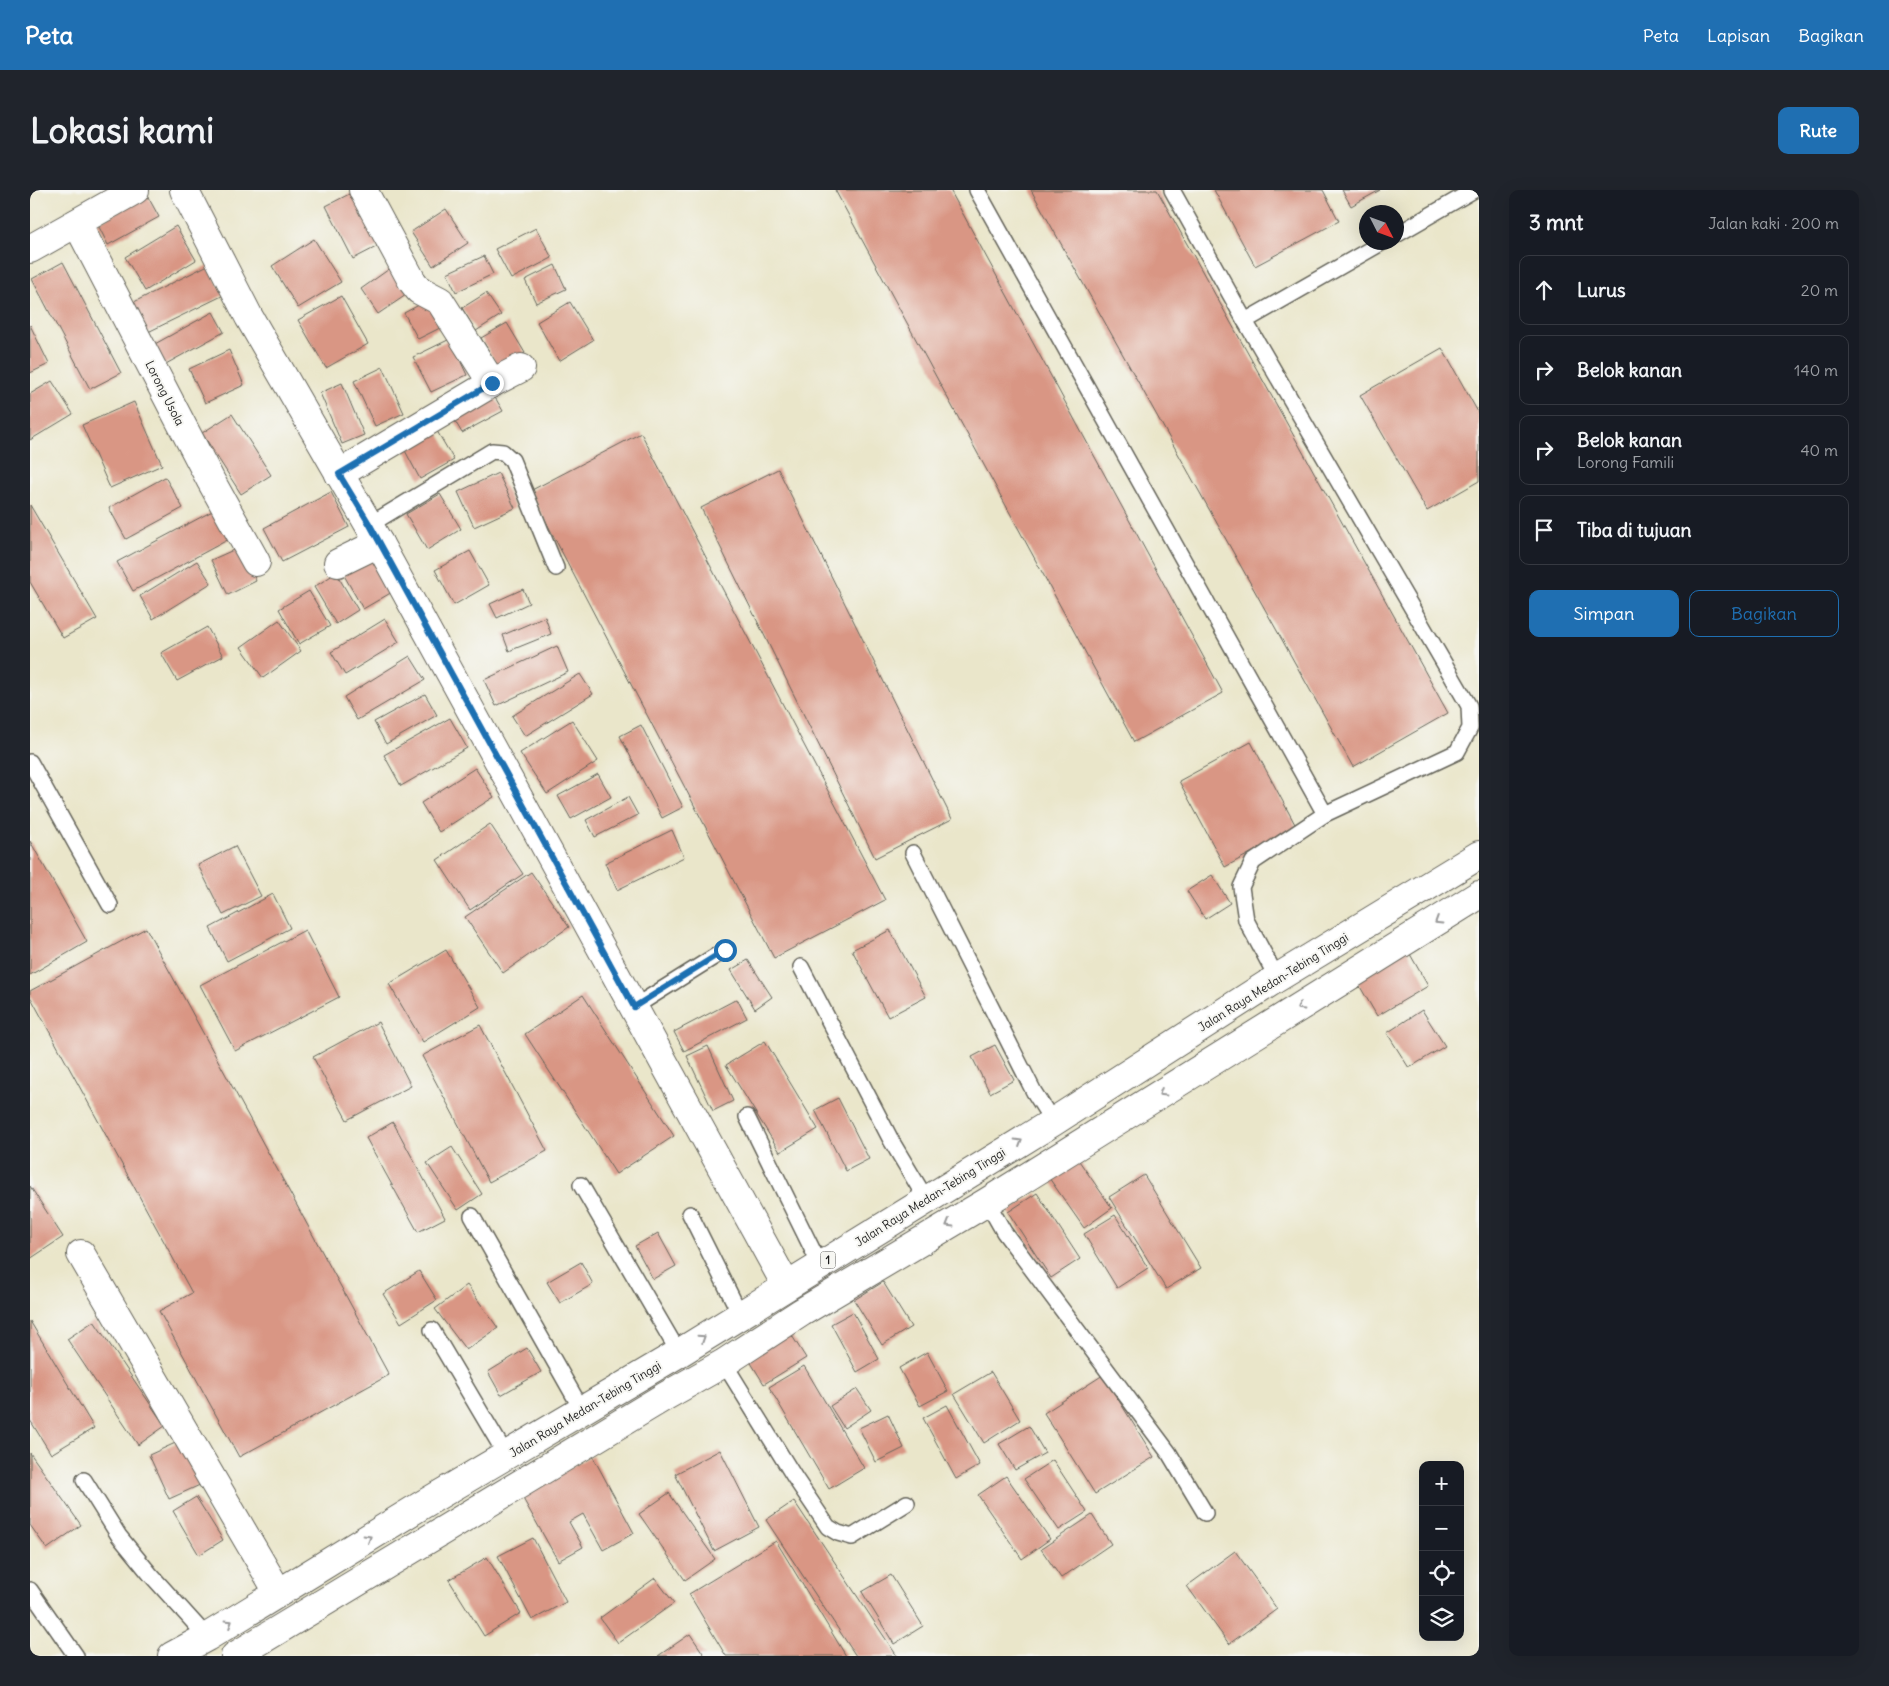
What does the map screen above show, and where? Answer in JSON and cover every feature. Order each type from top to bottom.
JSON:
[{"type":"main road","points":[[30,249],[135,190]]},
{"type":"main road","points":[[184,190],[249,317],[374,534],[786,1285]]},
{"type":"main road","points":[[363,190],[412,281],[419,290],[440,301],[492,383]]},
{"type":"main road","name":"Lorong Usola","points":[[77,223],[211,481],[256,562]]},
{"type":"main road","points":[[339,474],[492,383],[521,368]]},
{"type":"main road","points":[[338,563],[374,534]]},
{"type":"main road","name":"Jalan Raya Medan-Tebing Tinggi","points":[[172,1656],[207,1637],[278,1592],[679,1353],[786,1285],[1053,1122],[1278,978],[1479,855]]},
{"type":"main road","points":[[235,1656],[664,1397],[724,1363],[802,1312],[987,1202],[1479,895]]},
{"type":"main road","points":[[81,1254],[278,1592]]},
{"type":"lane","points":[[977,190],[1325,814]]},
{"type":"lane","points":[[1172,190],[1245,321],[1469,706],[1470,728],[1457,752],[1325,814],[1253,862],[1241,887],[1246,920],[1278,978]]},
{"type":"lane","points":[[1404,230],[1474,190]]},
{"type":"lane","points":[[1245,321],[1369,250]]},
{"type":"lane","points":[[374,534],[492,451],[503,452],[512,460],[556,568]]},
{"type":"lane","points":[[30,762],[110,906]]},
{"type":"lane","points":[[913,853],[1034,1092],[1053,1122]]},
{"type":"lane","points":[[634,1007],[725,950]]},
{"type":"lane","points":[[801,967],[892,1142],[926,1199]]},
{"type":"lane","points":[[747,1117],[820,1265]]},
{"type":"lane","points":[[581,1185],[679,1353]]},
{"type":"lane","points":[[987,1202],[1004,1232],[1169,1453],[1205,1513]]},
{"type":"lane","points":[[690,1214],[740,1314]]},
{"type":"lane","points":[[472,1216],[582,1410]]},
{"type":"lane","points":[[432,1330],[506,1455]]},
{"type":"lane","points":[[724,1363],[795,1478],[828,1527],[838,1534],[852,1537],[907,1503]]},
{"type":"lane","points":[[84,1480],[119,1536],[150,1574],[207,1637]]},
{"type":"lane","points":[[30,1590],[76,1656]]},
{"type":"building","points":[[357,190],[384,243],[353,259],[326,206]]},
{"type":"building","points":[[835,190],[950,190],[1223,693],[1134,742]]},
{"type":"building","points":[[1031,190],[1157,190],[1448,713],[1353,767]]},
{"type":"building","points":[[1214,190],[1323,190],[1339,221],[1255,266]]},
{"type":"building","points":[[1342,190],[1380,190],[1351,206]]},
{"type":"building","points":[[147,195],[159,217],[108,245],[97,223]]},
{"type":"building","points":[[446,209],[468,243],[433,266],[411,232]]},
{"type":"building","points":[[176,226],[196,260],[145,291],[125,257]]},
{"type":"building","points":[[536,228],[552,258],[511,279],[495,249]]},
{"type":"building","points":[[314,239],[341,282],[298,308],[272,266]]},
{"type":"building","points":[[484,256],[493,274],[456,292],[447,273]]},
{"type":"building","points":[[63,262],[121,373],[90,389],[32,279]]},
{"type":"building","points":[[208,265],[224,295],[144,334],[130,304]]},
{"type":"building","points":[[555,265],[566,289],[536,303],[525,280]]},
{"type":"building","points":[[392,267],[409,293],[378,314],[361,289]]},
{"type":"building","points":[[486,293],[501,315],[476,331],[462,308]]},
{"type":"building","points":[[341,296],[368,344],[326,368],[298,320]]},
{"type":"building","points":[[430,299],[444,326],[418,339],[404,313]]},
{"type":"building","points":[[570,302],[593,340],[559,361],[537,322]]},
{"type":"building","points":[[213,312],[224,332],[164,365],[153,345]]},
{"type":"building","points":[[507,323],[525,353],[499,368],[481,338]]},
{"type":"building","points":[[30,325],[49,364],[30,373]]},
{"type":"building","points":[[450,339],[467,375],[431,392],[413,357]]},
{"type":"building","points":[[1442,348],[1479,414],[1479,481],[1427,511],[1360,395]]},
{"type":"building","points":[[229,350],[244,385],[205,403],[189,369]]},
{"type":"building","points":[[383,367],[404,413],[375,426],[354,381]]},
{"type":"building","points":[[52,381],[73,414],[30,440],[30,394]]},
{"type":"building","points":[[342,383],[364,435],[342,444],[320,393]]},
{"type":"building","points":[[493,394],[503,411],[462,433],[452,416]]},
{"type":"building","points":[[134,402],[162,465],[110,488],[82,425]]},
{"type":"building","points":[[232,414],[271,475],[241,494],[202,433]]},
{"type":"building","points":[[434,426],[454,460],[420,479],[401,443]]},
{"type":"building","points":[[641,433],[885,900],[774,958],[530,491]]},
{"type":"building","points":[[778,469],[952,819],[875,858],[701,508]]},
{"type":"building","points":[[498,473],[515,508],[474,527],[458,492]]},
{"type":"building","points":[[165,477],[183,508],[126,539],[109,508]]},
{"type":"building","points":[[331,492],[349,527],[282,562],[264,528]]},
{"type":"building","points":[[440,494],[461,529],[427,550],[406,514]]},
{"type":"building","points":[[30,505],[97,619],[63,638],[30,582]]},
{"type":"building","points":[[218,508],[233,537],[133,591],[117,562]]},
{"type":"building","points":[[240,547],[256,581],[228,595],[211,560]]},
{"type":"building","points":[[470,551],[489,585],[454,605],[435,570]]},
{"type":"building","points":[[372,553],[394,591],[363,609],[341,570]]},
{"type":"building","points":[[197,561],[211,583],[153,619],[140,596]]},
{"type":"building","points":[[336,573],[358,610],[336,624],[314,587]]},
{"type":"building","points":[[523,589],[529,603],[497,618],[490,604]]},
{"type":"building","points":[[309,591],[330,626],[299,644],[279,609]]},
{"type":"building","points":[[545,617],[551,634],[509,651],[503,635]]},
{"type":"building","points":[[385,619],[399,642],[345,675],[331,652]]},
{"type":"building","points":[[279,620],[301,651],[263,678],[241,647]]},
{"type":"building","points":[[207,627],[223,656],[177,681],[161,653]]},
{"type":"building","points":[[557,646],[568,672],[496,706],[484,680]]},
{"type":"building","points":[[410,656],[425,680],[357,720],[344,697]]},
{"type":"building","points":[[580,674],[593,694],[525,736],[512,716]]},
{"type":"building","points":[[425,694],[437,715],[386,744],[374,722]]},
{"type":"building","points":[[450,718],[467,748],[401,786],[384,755]]},
{"type":"building","points":[[572,720],[598,761],[547,794],[520,753]]},
{"type":"building","points":[[641,725],[683,807],[662,818],[620,736]]},
{"type":"building","points":[[1251,742],[1297,828],[1225,867],[1179,781]]},
{"type":"building","points":[[475,768],[494,797],[439,832],[421,803]]},
{"type":"building","points":[[598,774],[611,797],[571,819],[558,796]]},
{"type":"building","points":[[628,797],[638,815],[595,837],[586,820]]},
{"type":"building","points":[[490,824],[523,874],[470,910],[437,860]]},
{"type":"building","points":[[672,830],[684,857],[617,890],[605,863]]},
{"type":"building","points":[[30,841],[87,942],[30,975]]},
{"type":"building","points":[[235,846],[261,896],[223,915],[198,865]]},
{"type":"building","points":[[531,872],[569,927],[503,973],[465,917]]},
{"type":"building","points":[[1212,875],[1230,903],[1205,919],[1187,891]]},
{"type":"building","points":[[273,894],[290,928],[227,961],[210,928]]},
{"type":"building","points":[[146,928],[389,1375],[239,1457],[159,1311],[192,1293],[30,996],[30,991]]},
{"type":"building","points":[[305,930],[339,997],[235,1051],[200,985]]},
{"type":"building","points":[[890,930],[926,997],[888,1017],[852,950]]},
{"type":"building","points":[[1406,947],[1428,986],[1377,1016],[1355,978]]},
{"type":"building","points":[[446,950],[480,1007],[423,1042],[389,984]]},
{"type":"building","points":[[748,960],[772,997],[755,1009],[731,970]]},
{"type":"building","points":[[583,995],[674,1136],[616,1174],[525,1034]]},
{"type":"building","points":[[737,999],[747,1018],[684,1051],[674,1032]]},
{"type":"building","points":[[1422,1010],[1445,1046],[1409,1068],[1387,1033]]},
{"type":"building","points":[[378,1022],[411,1086],[347,1120],[313,1057]]},
{"type":"building","points":[[480,1025],[547,1151],[489,1182],[422,1056]]},
{"type":"building","points":[[765,1041],[818,1129],[780,1152],[726,1065]]},
{"type":"building","points":[[995,1045],[1014,1080],[990,1093],[972,1057]]},
{"type":"building","points":[[708,1046],[733,1101],[713,1111],[687,1056]]},
{"type":"building","points":[[838,1098],[869,1159],[846,1171],[815,1110]]},
{"type":"building","points":[[393,1122],[445,1218],[418,1232],[366,1138]]},
{"type":"building","points":[[452,1147],[482,1194],[458,1210],[427,1163]]},
{"type":"building","points":[[1077,1158],[1112,1208],[1084,1228],[1049,1178]]},
{"type":"building","points":[[1144,1175],[1201,1268],[1166,1289],[1109,1197]]},
{"type":"building","points":[[30,1186],[63,1237],[30,1259]]},
{"type":"building","points":[[1037,1193],[1080,1259],[1051,1278],[1008,1212]]},
{"type":"building","points":[[1115,1215],[1148,1268],[1117,1288],[1084,1234]]},
{"type":"building","points":[[658,1233],[676,1266],[653,1279],[635,1246]]},
{"type":"building","points":[[581,1262],[593,1284],[560,1303],[547,1282]]},
{"type":"building","points":[[419,1271],[437,1300],[401,1323],[383,1294]]},
{"type":"building","points":[[883,1282],[911,1327],[882,1345],[854,1300]]},
{"type":"building","points":[[467,1285],[498,1328],[466,1350],[435,1309]]},
{"type":"building","points":[[853,1312],[879,1359],[857,1372],[831,1324]]},
{"type":"building","points":[[30,1321],[94,1428],[51,1454],[30,1420]]},
{"type":"building","points":[[94,1321],[165,1426],[138,1445],[67,1339]]},
{"type":"building","points":[[789,1331],[806,1358],[764,1384],[748,1358]]},
{"type":"building","points":[[527,1348],[541,1372],[501,1395],[488,1372]]},
{"type":"building","points":[[927,1352],[948,1391],[920,1406],[899,1368]]},
{"type":"building","points":[[804,1366],[864,1468],[829,1489],[769,1387]]},
{"type":"building","points":[[991,1372],[1020,1420],[984,1443],[954,1394]]},
{"type":"building","points":[[1103,1375],[1154,1457],[1095,1494],[1044,1413]]},
{"type":"building","points":[[857,1389],[871,1410],[844,1428],[830,1406]]},
{"type":"building","points":[[947,1405],[980,1465],[956,1479],[923,1418]]},
{"type":"building","points":[[888,1414],[904,1448],[876,1462],[859,1428]]},
{"type":"building","points":[[1029,1426],[1045,1453],[1015,1470],[999,1444]]},
{"type":"building","points":[[182,1440],[202,1484],[169,1499],[149,1455]]},
{"type":"building","points":[[720,1450],[759,1527],[714,1551],[675,1474]]},
{"type":"building","points":[[30,1453],[81,1525],[47,1549],[30,1525]]},
{"type":"building","points":[[592,1455],[634,1533],[603,1550],[583,1514],[569,1522],[583,1547],[558,1561],[521,1495]]},
{"type":"building","points":[[1053,1460],[1087,1512],[1059,1530],[1024,1479]]},
{"type":"building","points":[[1006,1476],[1050,1539],[1022,1559],[978,1495]]},
{"type":"building","points":[[669,1493],[715,1559],[685,1580],[639,1514]]},
{"type":"building","points":[[196,1497],[223,1540],[199,1555],[173,1511]]},
{"type":"building","points":[[794,1501],[897,1656],[856,1656],[766,1520]]},
{"type":"building","points":[[1092,1515],[1111,1544],[1061,1578],[1041,1549]]},
{"type":"building","points":[[533,1538],[566,1602],[532,1620],[498,1556]]},
{"type":"building","points":[[776,1541],[846,1656],[726,1656],[689,1594]]},
{"type":"building","points":[[1235,1551],[1277,1609],[1229,1644],[1187,1586]]},
{"type":"building","points":[[487,1557],[521,1613],[484,1636],[449,1580]]},
{"type":"building","points":[[891,1575],[923,1626],[894,1644],[862,1592]]},
{"type":"building","points":[[655,1578],[674,1603],[618,1643],[600,1618]]},
{"type":"building","points":[[690,1634],[705,1656],[658,1656]]},
{"type":"route","points":[[492,383],[339,474],[370,525],[634,1007],[725,950]]}]
